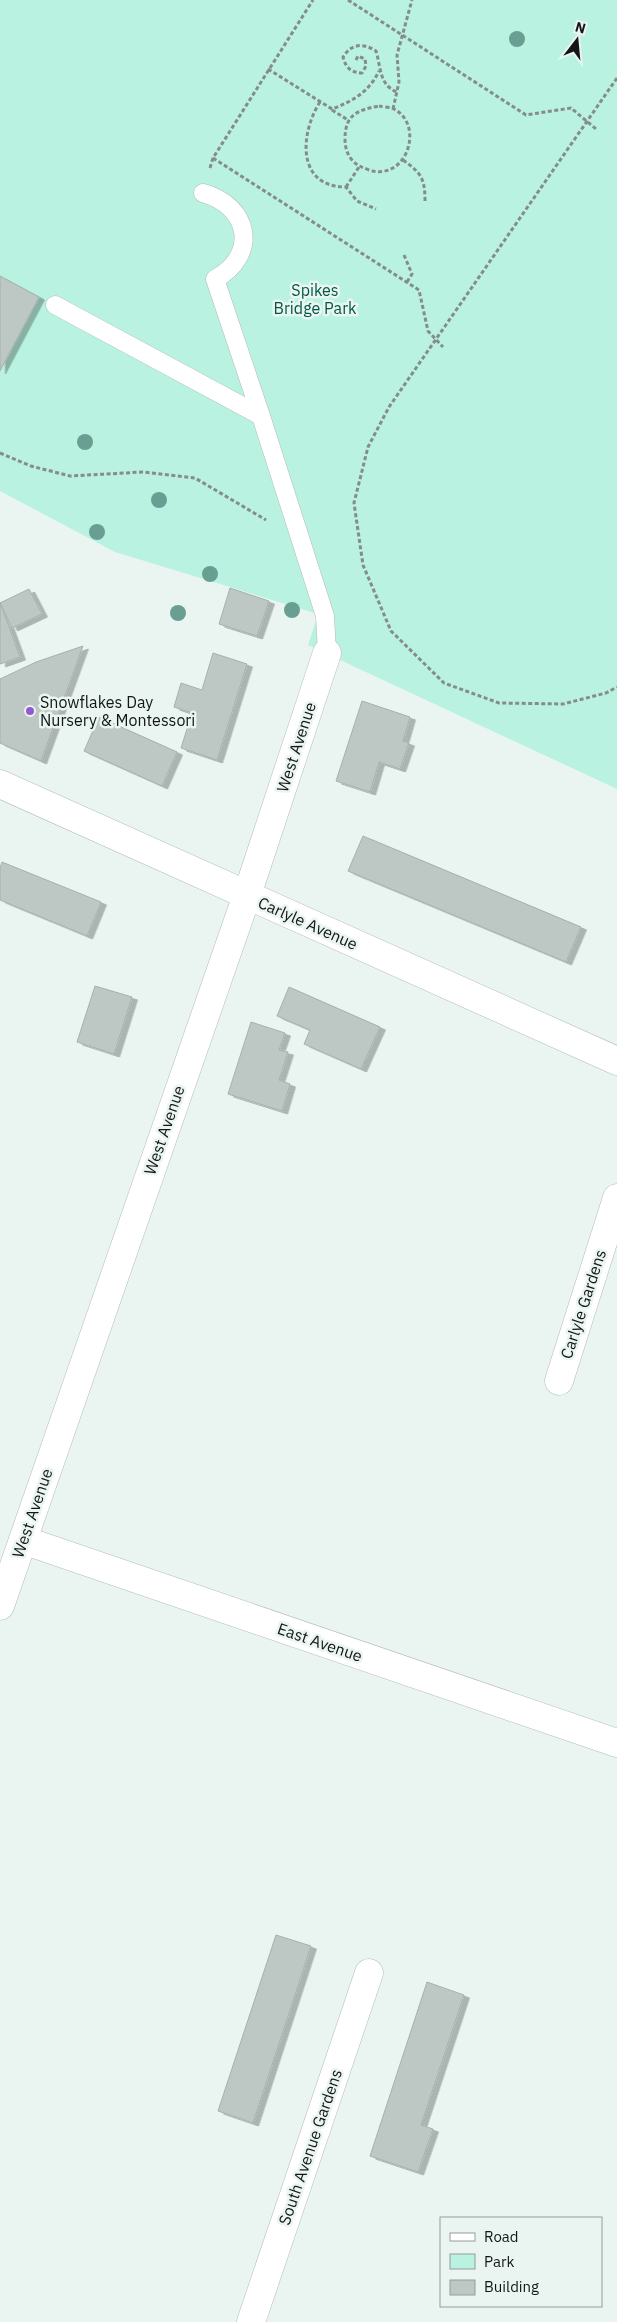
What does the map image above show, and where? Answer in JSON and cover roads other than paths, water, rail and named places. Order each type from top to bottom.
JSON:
[{"type":"street","name":"West Avenue","points":[[0,1606],[247,895],[326,653]]},
{"type":"street","name":"Carlyle Avenue","points":[[0,784],[617,1060]]},
{"type":"street","name":"Carlyle Gardens","points":[[559,1381],[617,1198]]},
{"type":"street","name":"East Avenue","points":[[23,1540],[617,1744]]},
{"type":"street","name":"South Avenue Gardens","points":[[251,2322],[369,1973]]},
{"type":"lane","points":[[203,193],[217,197],[233,209],[242,226],[244,242],[237,260],[228,272],[215,279],[325,616],[326,653]]},
{"type":"lane","points":[[55,305],[261,416]]},
{"type":"place","name":"Snowflakes Day Nursery & Montessori","points":[[30,711]]},
{"type":"park label","name":"Spikes Bridge Park","points":[[315,299]]}]
